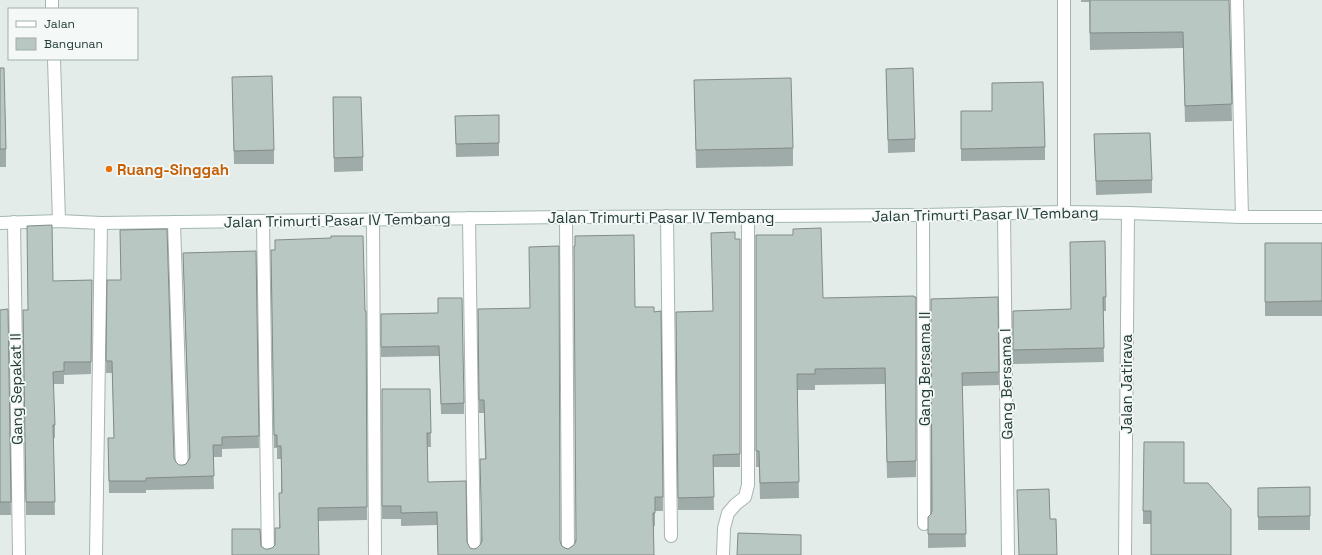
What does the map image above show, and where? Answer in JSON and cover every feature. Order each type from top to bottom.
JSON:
[{"type":"street","points":[[1064,0],[1064,212]]},
{"type":"street","points":[[1237,0],[1242,217]]},
{"type":"street","points":[[54,60],[59,221]]},
{"type":"street","name":"Jalan Trimurti Pasar IV Tembang","points":[[0,223],[59,221],[102,223],[667,216],[923,215],[1064,212],[1242,217],[1322,217]]},
{"type":"street","name":"Gang Bersama I","points":[[1004,213],[1008,555]]},
{"type":"street","name":"Jalan Jatirava","points":[[1125,555],[1128,213]]},
{"type":"street","name":"Gang Bersama II","points":[[923,215],[924,524]]},
{"type":"street","points":[[667,216],[671,536]]},
{"type":"street","points":[[723,555],[724,528],[728,513],[744,497],[748,485],[748,216]]},
{"type":"street","points":[[566,217],[568,555]]},
{"type":"street","points":[[469,218],[474,555]]},
{"type":"street","points":[[373,220],[375,555]]},
{"type":"street","points":[[263,221],[268,555]]},
{"type":"street","name":"Gang Sepakat II","points":[[14,222],[19,555]]},
{"type":"street","points":[[174,222],[182,470]]},
{"type":"street","points":[[96,555],[102,223]]},
{"type":"building","points":[[1090,0],[1229,0],[1232,104],[1185,106],[1183,32],[1090,33]]},
{"type":"building","points":[[0,68],[4,68],[6,149],[0,149]]},
{"type":"building","points":[[913,68],[915,139],[888,140],[886,69]]},
{"type":"building","points":[[272,76],[274,150],[234,151],[232,77]]},
{"type":"building","points":[[791,78],[793,148],[696,150],[694,80]]},
{"type":"building","points":[[1043,82],[1045,147],[961,149],[961,111],[992,111],[992,83]]},
{"type":"building","points":[[333,97],[361,97],[363,157],[334,158]]},
{"type":"building","points":[[499,115],[499,143],[456,144],[455,116]]},
{"type":"building","points":[[1150,133],[1152,180],[1096,181],[1094,134]]},
{"type":"building","points":[[52,225],[53,281],[92,280],[91,362],[64,362],[64,371],[53,372],[55,502],[26,502],[23,310],[28,310],[27,226]]},
{"type":"building","points":[[821,228],[823,298],[916,297],[916,461],[887,462],[885,368],[815,369],[815,374],[797,374],[799,482],[760,483],[759,451],[756,451],[756,235],[793,235],[793,229]]},
{"type":"building","points":[[167,229],[174,458],[179,465],[183,465],[186,464],[190,458],[183,253],[256,251],[259,436],[222,437],[222,445],[213,445],[214,476],[146,478],[146,481],[109,481],[108,438],[114,438],[112,361],[106,361],[107,280],[121,280],[120,230]]},
{"type":"building","points":[[735,232],[735,239],[740,239],[740,454],[713,455],[714,497],[678,498],[676,312],[713,311],[711,233]]},
{"type":"building","points":[[634,235],[635,307],[654,307],[654,312],[661,311],[663,497],[655,497],[655,513],[653,513],[654,555],[438,555],[437,512],[401,513],[401,506],[382,506],[382,389],[430,389],[431,433],[427,433],[428,482],[466,481],[467,542],[470,548],[477,548],[482,541],[480,459],[486,459],[484,400],[479,400],[478,309],[530,308],[529,247],[559,246],[560,541],[562,546],[568,549],[574,545],[576,541],[575,236]]},
{"type":"building","points":[[331,236],[363,236],[366,311],[367,507],[318,508],[319,555],[232,555],[232,529],[260,529],[261,546],[268,549],[275,545],[275,528],[280,528],[279,493],[282,493],[281,446],[277,446],[277,435],[274,435],[271,250],[275,250],[275,240],[331,238]]},
{"type":"building","points":[[1105,241],[1106,297],[1103,297],[1104,348],[1013,350],[1013,311],[1071,309],[1070,242]]},
{"type":"building","points":[[1265,243],[1322,243],[1322,301],[1265,302]]},
{"type":"building","points":[[998,297],[999,372],[962,373],[966,534],[928,534],[928,517],[932,511],[931,299]]},
{"type":"building","points":[[438,298],[462,298],[464,403],[441,404],[439,346],[381,347],[381,314],[438,313]]},
{"type":"building","points":[[8,309],[11,502],[0,502],[0,310]]},
{"type":"building","points":[[1144,442],[1184,442],[1184,483],[1208,483],[1231,509],[1231,555],[1151,555],[1151,511],[1143,511]]},
{"type":"building","points":[[1310,487],[1310,516],[1258,517],[1258,488]]},
{"type":"building","points":[[1049,489],[1050,519],[1056,519],[1057,555],[1019,555],[1017,490]]},
{"type":"building","points":[[738,533],[801,535],[801,555],[737,555]]},
{"type":"place","name":"Ruang-Singgah","points":[[109,169]]}]
